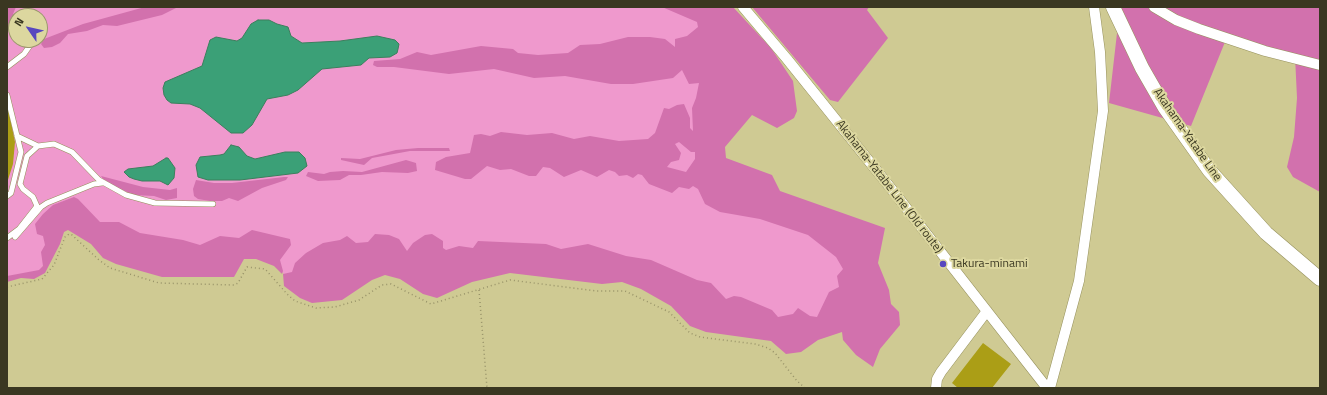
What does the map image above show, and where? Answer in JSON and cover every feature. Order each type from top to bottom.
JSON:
[{"type":"main road","name":"Akahama-Yatabe Line","points":[[1113,7],[1142,68],[1165,108],[1209,170],[1266,233],[1320,279]]},
{"type":"street","name":"Akahama-Yatabe Line (Old route)","points":[[743,7],[879,173],[1049,388]]},
{"type":"street","points":[[1049,388],[1079,281],[1103,112],[1100,52],[1094,7]]},
{"type":"street","points":[[1154,7],[1176,20],[1199,29],[1265,50],[1320,65]]},
{"type":"street","points":[[936,388],[937,379],[941,372],[987,311]]},
{"type":"lane","points":[[7,67],[24,54],[28,48]]},
{"type":"lane","points":[[7,95],[21,152],[11,193],[7,196]]},
{"type":"lane","points":[[17,136],[38,146],[54,144],[76,154],[92,173],[103,183],[126,195],[155,203],[213,204]]},
{"type":"lane","points":[[38,146],[27,156],[20,184],[21,187],[33,196],[37,202],[47,204]]},
{"type":"lane","points":[[89,186],[92,182],[92,173]]},
{"type":"lane","points":[[7,242],[20,234],[41,207],[89,186],[103,183]]},
{"type":"lane","points":[[7,238],[14,234],[27,220],[35,210],[37,202]]},
{"type":"path","points":[[7,287],[42,279],[54,265],[65,237],[69,234],[110,268],[159,283],[234,285],[238,283],[247,267],[265,269],[287,294],[296,301],[316,308],[335,307],[359,300],[382,285],[391,284],[398,286],[425,303],[431,304],[510,280],[598,291],[625,291],[669,312],[690,333],[700,337],[755,344],[768,348],[775,353],[797,381],[805,388]]},
{"type":"path","points":[[479,290],[487,388]]},
{"type":"shaded area","points":[[7,7],[690,7],[703,26],[717,171],[870,257],[833,329],[775,333],[632,278],[510,269],[384,273],[291,283],[276,264],[255,253],[156,262],[69,228],[61,232],[39,273],[7,278]]},
{"type":"shaded area","points":[[7,7],[16,7],[8,8],[7,32]]},
{"type":"shaded area","points":[[145,7],[178,7],[162,15],[117,26],[103,25],[87,31],[68,34],[60,43],[48,48],[48,37],[83,24]]},
{"type":"shaded area","points":[[662,7],[733,7],[771,48],[793,81],[797,111],[794,118],[777,128],[752,115],[725,147],[726,158],[772,175],[780,191],[885,228],[878,263],[889,290],[891,304],[899,312],[900,325],[880,349],[873,367],[856,355],[843,340],[842,332],[818,340],[801,352],[786,354],[771,341],[706,332],[690,326],[671,306],[641,289],[622,282],[602,284],[510,273],[472,282],[437,298],[423,294],[400,279],[385,275],[372,280],[342,300],[312,303],[300,298],[284,286],[283,274],[292,272],[295,263],[306,253],[323,243],[340,240],[347,236],[356,243],[368,242],[375,234],[389,235],[399,239],[407,251],[413,243],[425,235],[432,234],[443,241],[443,248],[446,250],[459,246],[473,248],[478,241],[546,244],[561,249],[588,244],[626,256],[651,260],[697,280],[711,283],[726,299],[734,296],[741,297],[772,310],[778,317],[793,314],[798,308],[810,316],[817,317],[829,292],[839,287],[837,276],[843,269],[836,257],[808,235],[760,219],[720,212],[705,204],[698,189],[693,186],[689,189],[679,187],[672,193],[649,184],[642,175],[638,174],[633,178],[627,175],[619,176],[615,172],[609,170],[597,177],[581,170],[564,177],[550,168],[543,167],[536,176],[529,176],[511,169],[500,170],[487,166],[471,179],[465,179],[435,170],[436,162],[446,157],[470,153],[474,135],[481,134],[490,136],[501,132],[527,135],[552,133],[574,139],[590,136],[619,141],[648,139],[655,133],[664,108],[669,109],[677,105],[684,104],[690,118],[690,128],[693,131],[692,108],[699,83],[689,84],[682,70],[673,78],[633,84],[611,84],[565,76],[534,78],[494,69],[449,74],[394,67],[377,67],[373,65],[374,61],[400,59],[417,52],[431,55],[481,46],[513,49],[518,53],[538,55],[568,53],[580,45],[600,44],[628,37],[665,39],[675,47],[675,39],[687,36],[698,27],[697,22]],"holes":[[[679,142],[691,152],[695,152],[695,159],[686,172],[667,167],[671,162],[679,160],[681,153],[675,144]]]},
{"type":"shaded area","points":[[752,7],[869,7],[867,10],[888,38],[838,102],[830,100]]},
{"type":"shaded area","points":[[1120,7],[1320,7],[1320,192],[1293,177],[1287,167],[1294,137],[1297,98],[1295,56],[1227,37],[1191,126],[1109,103]]},
{"type":"shaded area","points":[[258,20],[269,20],[288,27],[291,36],[302,43],[340,41],[377,36],[395,40],[399,44],[397,53],[390,57],[369,58],[361,65],[322,69],[298,90],[288,95],[267,99],[252,125],[243,133],[231,133],[200,108],[190,104],[171,103],[167,100],[164,95],[163,88],[165,82],[202,66],[210,40],[216,37],[237,41],[242,38],[251,24]]},
{"type":"shaded area","points":[[231,145],[239,147],[247,156],[255,159],[285,152],[299,152],[305,158],[307,166],[298,173],[240,180],[208,180],[198,177],[196,165],[200,157],[224,154]]},
{"type":"shaded area","points":[[449,148],[450,151],[410,151],[372,158],[364,165],[341,160],[341,158],[360,159],[396,150]]},
{"type":"shaded area","points":[[168,158],[175,168],[174,178],[168,185],[160,181],[142,181],[134,179],[129,177],[124,172],[128,169],[153,166]]},
{"type":"shaded area","points":[[406,160],[416,163],[417,171],[408,173],[382,172],[349,175],[340,180],[318,181],[306,176],[308,172],[324,174],[343,171],[362,172]]},
{"type":"shaded area","points":[[101,176],[143,187],[170,190],[177,188],[177,198],[166,200],[154,196],[134,195],[117,188]]},
{"type":"shaded area","points":[[288,177],[286,180],[262,188],[238,201],[229,198],[222,201],[210,201],[198,199],[194,196],[193,189],[196,180],[214,183],[232,183]]},
{"type":"shaded area","points":[[74,197],[78,199],[100,222],[119,222],[140,233],[183,240],[200,245],[220,236],[239,238],[252,230],[290,239],[291,245],[280,260],[283,271],[282,274],[274,266],[256,259],[244,259],[234,277],[162,277],[116,264],[103,258],[91,244],[68,230],[64,232],[60,244],[45,273],[34,279],[21,278],[7,282],[7,276],[39,270],[43,266],[41,252],[45,245],[43,236],[37,234],[35,224],[53,205]]},
{"type":"building","points":[[8,108],[15,142],[13,164],[7,183]]},
{"type":"building","points":[[983,343],[1011,364],[992,388],[958,388],[952,383]]},
{"type":"place","name":"Takura-minami","points":[[943,264]]}]
